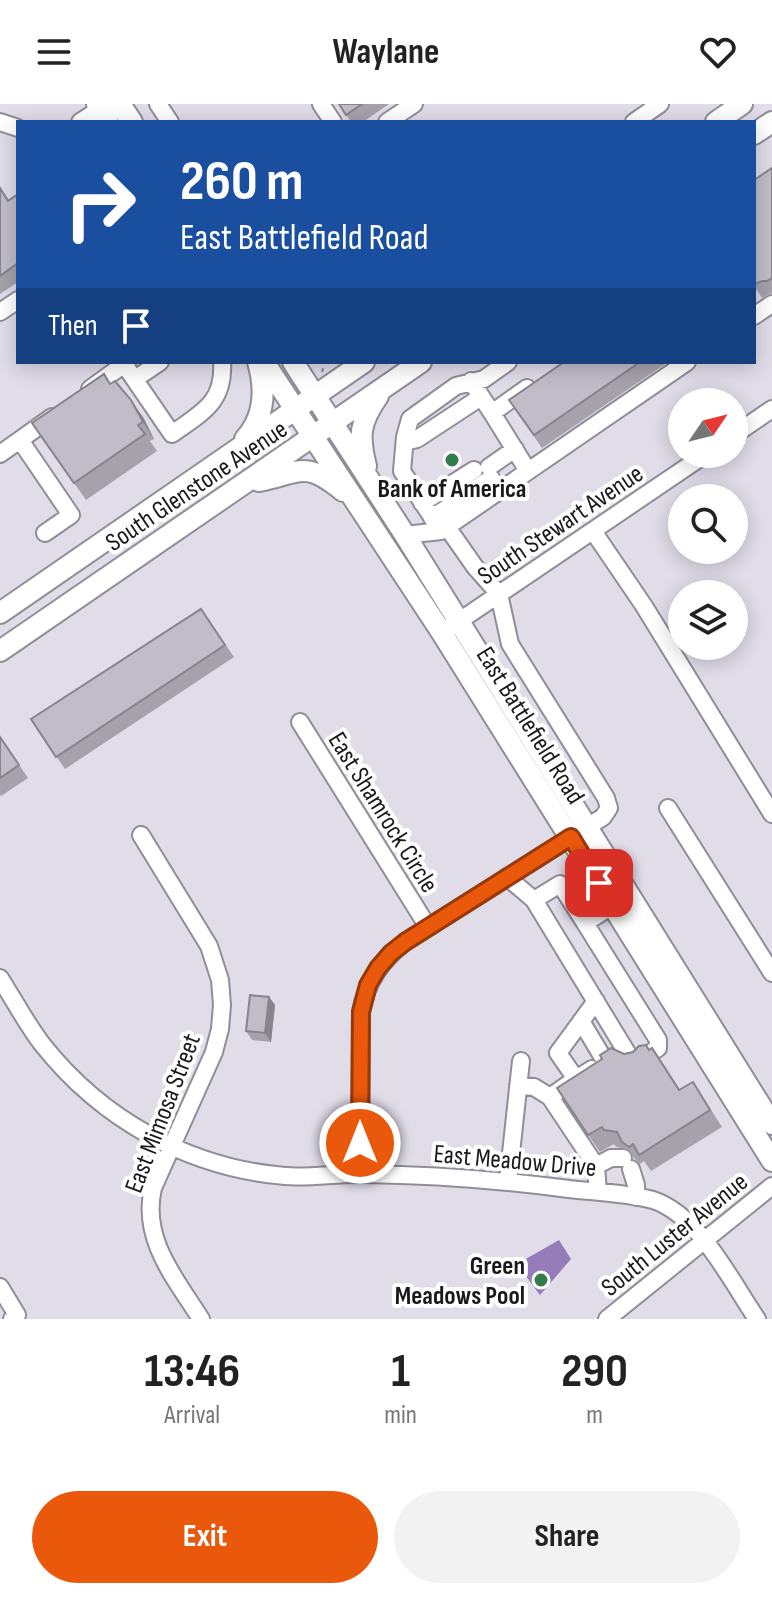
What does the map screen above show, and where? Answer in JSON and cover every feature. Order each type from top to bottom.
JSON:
[{"type":"main road","points":[[719,120],[742,104]]},
{"type":"main road","points":[[232,454],[258,419],[264,391],[261,364]]},
{"type":"main road","name":"East Battlefield Road","points":[[262,364],[355,501],[450,627],[579,832],[772,1124]]},
{"type":"main road","name":"East Battlefield Road","points":[[294,364],[405,535],[450,627]]},
{"type":"main road","name":"South Glenstone Avenue","points":[[0,613],[361,364]]},
{"type":"main road","name":"South Glenstone Avenue","points":[[0,651],[418,364]]},
{"type":"main road","points":[[371,482],[361,431],[368,409],[383,388]]},
{"type":"main road","points":[[243,484],[280,473],[304,470],[316,472],[331,481],[355,501]]},
{"type":"main road","name":"East Battlefield Road","points":[[579,832],[613,905],[772,1161]]},
{"type":"street","points":[[390,120],[414,104]]},
{"type":"street","points":[[637,120],[660,104]]},
{"type":"street","points":[[84,120],[103,110]]},
{"type":"street","points":[[0,454],[125,364]]},
{"type":"street","points":[[127,364],[172,434],[211,406],[220,390],[222,364]]},
{"type":"street","points":[[135,379],[157,364]]},
{"type":"street","points":[[360,1174],[360,1021],[365,994],[378,968],[391,953],[428,927],[603,817],[609,803],[510,644],[499,594],[433,518],[402,471],[410,419],[456,386],[484,379],[505,364]]},
{"type":"street","points":[[433,518],[490,472],[683,364]]},
{"type":"street","points":[[492,413],[539,380]]},
{"type":"street","points":[[471,381],[519,456]]},
{"type":"street","points":[[405,442],[417,439],[481,397]]},
{"type":"street","points":[[748,425],[772,409]]},
{"type":"street","points":[[20,440],[71,515],[45,533]]},
{"type":"street","points":[[405,535],[519,456]]},
{"type":"street","name":"South Stewart Avenue","points":[[450,627],[685,468]]},
{"type":"street","points":[[433,518],[490,472]]},
{"type":"street","points":[[593,531],[644,606],[772,814]]},
{"type":"street","name":"East Shamrock Circle","points":[[300,722],[428,927]]},
{"type":"street","points":[[668,808],[772,973]]},
{"type":"street","name":"East Mimosa Street","points":[[141,835],[209,946],[222,992],[222,1017],[214,1052],[153,1188],[150,1207],[151,1226],[160,1253],[201,1319]]},
{"type":"street","points":[[507,877],[534,900],[629,1056],[636,1060],[658,1048],[658,1040],[560,884],[534,900]]},
{"type":"street","points":[[585,923],[613,905]]},
{"type":"street","name":"East Meadow Drive","points":[[0,978],[29,1026],[69,1074],[116,1115],[171,1148],[216,1163],[265,1173],[305,1177],[360,1174],[508,1181],[653,1200],[676,1211],[704,1241],[757,1319]]},
{"type":"street","points":[[576,1079],[558,1053],[596,1001]]},
{"type":"street","points":[[581,1021],[605,1061]]},
{"type":"street","points":[[550,1097],[625,1048]]},
{"type":"street","points":[[508,1181],[521,1061]]},
{"type":"street","points":[[518,1086],[534,1087],[550,1097],[596,1166],[598,1192]]},
{"type":"street","points":[[596,1166],[611,1158],[627,1164],[636,1185],[636,1197]]},
{"type":"street","name":"South Luster Avenue","points":[[607,1319],[772,1186]]},
{"type":"street","points":[[0,1287],[15,1317]]},
{"type":"shaded area","name":"Green Meadows Pool","points":[[559,1240],[571,1259],[540,1295],[517,1264]]},
{"type":"building","points":[[339,104],[362,104],[346,115]]},
{"type":"building","points":[[772,168],[772,278],[756,283],[756,179]]},
{"type":"building","points":[[0,188],[8,201],[16,195],[16,264],[0,276]]},
{"type":"building","points":[[561,364],[637,364],[534,435],[509,400]]},
{"type":"building","points":[[104,374],[110,384],[115,381],[131,400],[143,422],[138,425],[145,434],[74,483],[32,423]]},
{"type":"building","points":[[201,609],[225,645],[56,757],[31,719]]},
{"type":"building","points":[[0,737],[19,765],[0,778]]},
{"type":"building","points":[[250,995],[269,997],[265,1033],[246,1031]]},
{"type":"building","points":[[646,1045],[649,1050],[652,1048],[679,1090],[693,1082],[710,1110],[639,1155],[633,1144],[629,1147],[622,1142],[617,1132],[602,1127],[588,1135],[557,1088],[602,1059],[600,1055],[611,1048],[624,1054]]},
{"type":"place","name":"Bank of America","points":[[452,460]]},
{"type":"place","name":"Green Meadows Pool","points":[[541,1280]]},
{"type":"route","points":[[360,1143],[361,1012],[368,985],[391,953],[571,837],[599,883]]}]
